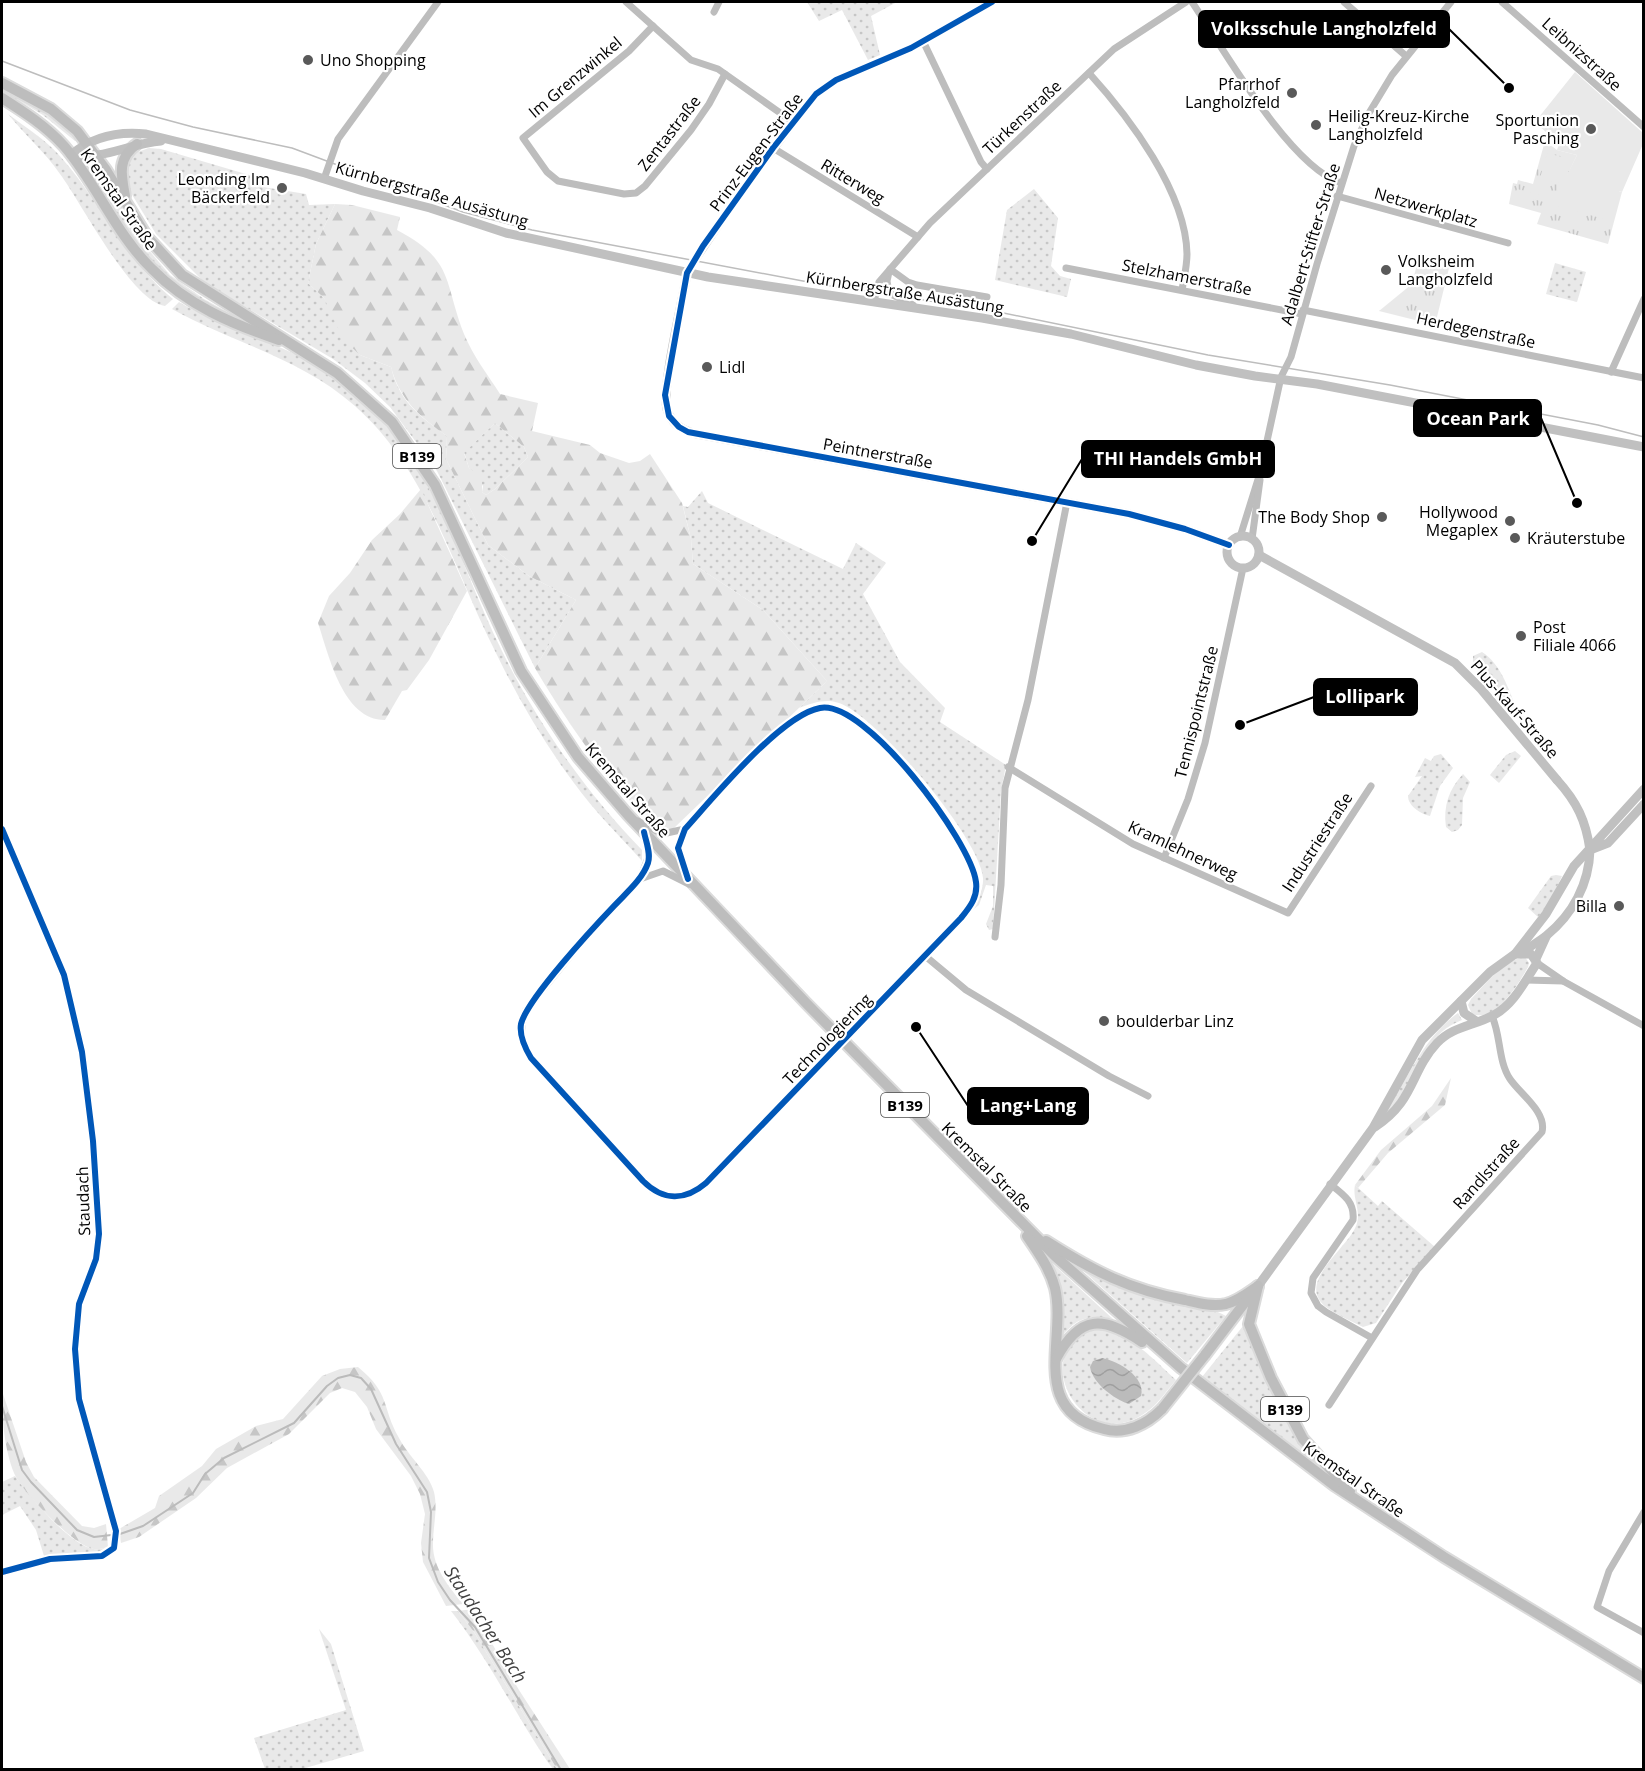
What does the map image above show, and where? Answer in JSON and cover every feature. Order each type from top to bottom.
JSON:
[{"type":"main road","name":"B139","points":[[2,83],[51,109],[88,143]]},
{"type":"main road","name":"Kremstal Straße","points":[[2,99],[48,130],[71,155],[137,253],[168,284],[220,317],[294,345]]},
{"type":"main road","name":"Kremstal Straße","points":[[88,143],[147,237],[183,275],[294,345],[374,403],[408,443],[435,485],[506,642],[537,699],[578,757],[688,879],[1026,1228],[1181,1368],[1290,1454],[1370,1510],[1643,1676]]},
{"type":"main road","name":"B139","points":[[127,205],[122,179],[122,162],[129,150],[137,144]]},
{"type":"main road","name":"B139","points":[[1016,1218],[1045,1263],[1055,1289],[1058,1316],[1055,1382],[1062,1399],[1075,1415],[1095,1427],[1108,1430],[1130,1429],[1148,1421],[1162,1409],[1258,1286]]},
{"type":"main road","name":"B139","points":[[1026,1228],[1098,1273],[1124,1285],[1152,1293],[1218,1305],[1235,1301],[1258,1286]]},
{"type":"main road","name":"B139","points":[[1258,1286],[1249,1324],[1285,1409],[1314,1453],[1370,1510]]},
{"type":"main road","name":"B139","points":[[1055,1362],[1074,1331],[1090,1323],[1100,1322],[1119,1328],[1181,1368]]},
{"type":"street","points":[[324,178],[338,139],[438,2]]},
{"type":"street","points":[[626,2],[691,60],[718,69],[793,122]]},
{"type":"street","points":[[714,12],[719,2]]},
{"type":"street","name":"Prinz-Eugen-Straße","points":[[687,273],[703,246],[773,148],[827,85],[923,41],[992,2]]},
{"type":"street","name":"Türkenstraße","points":[[873,302],[879,282],[890,269],[918,237],[987,169],[1123,42],[1186,2]]},
{"type":"street","points":[[1192,2],[1267,113],[1292,144],[1318,169],[1341,183]]},
{"type":"street","points":[[1344,2],[1406,56]]},
{"type":"street","name":"Adalbert-Stifter-Straße","points":[[1260,473],[1281,377],[1291,357],[1341,183],[1369,113],[1406,56],[1451,2]]},
{"type":"street","name":"Leibnizstraße","points":[[1502,2],[1644,127]]},
{"type":"street","name":"Im Grenzwinkel","points":[[552,177],[523,138],[629,51],[653,26]]},
{"type":"street","points":[[923,41],[981,162],[987,169]]},
{"type":"street","points":[[1089,73],[1147,149],[1176,205],[1187,252],[1182,290]]},
{"type":"street","name":"Zentastraße","points":[[552,177],[568,184],[624,194],[640,190],[691,130],[711,102],[725,74]]},
{"type":"street","name":"Kürnbergstraße Ausästung","points":[[88,143],[129,132],[212,148],[419,204],[506,232],[687,273],[1071,334],[1245,374],[1281,377],[1644,447]]},
{"type":"street","points":[[71,155],[97,156],[137,144],[169,140]]},
{"type":"street","points":[[71,155],[88,143]]},
{"type":"street","name":"Ritterweg","points":[[773,148],[918,237]]},
{"type":"street","name":"Netzwerkplatz","points":[[1337,195],[1508,243]]},
{"type":"street","name":"Stelzhamerstraße","points":[[1066,268],[1303,312]]},
{"type":"street","points":[[923,309],[889,293],[887,281],[890,269],[908,282],[917,285],[987,297]]},
{"type":"street","name":"Peintnerstraße","points":[[687,273],[666,395],[669,416],[679,427],[697,434],[1067,502],[1168,524],[1228,545]]},
{"type":"street","points":[[1611,372],[1644,299]]},
{"type":"street","name":"Herdegenstraße","points":[[1303,312],[1644,378]]},
{"type":"street","points":[[1260,473],[1259,497],[1252,539],[1257,546],[1258,555],[1255,563],[1243,568],[1229,561],[1228,545],[1240,537],[1260,473]]},
{"type":"street","points":[[995,937],[1001,885],[1008,767],[1028,700],[1067,502]]},
{"type":"street","points":[[1240,537],[1252,539]]},
{"type":"street","name":"Plus-Kauf-Straße","points":[[1258,555],[1455,663],[1469,676],[1578,806],[1586,826],[1590,850],[1587,876],[1580,895],[1546,937]]},
{"type":"street","name":"Tennispointstraße","points":[[1164,858],[1188,799],[1205,743],[1243,568]]},
{"type":"street","name":"Technologiering","points":[[644,832],[650,855],[640,879],[598,922],[526,1010],[521,1025],[522,1039],[531,1058],[652,1190],[663,1195],[686,1196],[706,1183],[863,1021],[971,905],[977,885],[975,873],[957,839],[906,767],[872,733],[845,713],[821,707],[790,723],[732,778],[685,829]]},
{"type":"street","name":"Kramlehnerweg","points":[[1008,767],[1133,844],[1288,913]]},
{"type":"street","name":"Industriestraße","points":[[1288,913],[1371,786]]},
{"type":"street","points":[[1519,953],[1574,867],[1644,789]]},
{"type":"street","points":[[1590,850],[1608,843],[1644,804]]},
{"type":"street","points":[[628,815],[662,834],[685,829],[678,852],[688,879]]},
{"type":"street","name":"Staudach","points":[[2,829],[64,975],[82,1052],[93,1141],[99,1234],[96,1259],[79,1304],[74,1335],[76,1379],[79,1399],[116,1535],[114,1548],[102,1556],[50,1558],[2,1572]]},
{"type":"street","points":[[640,879],[656,872],[668,872],[700,891]]},
{"type":"street","points":[[1258,1286],[1330,1184],[1373,1128],[1422,1040],[1490,972],[1546,937]]},
{"type":"street","points":[[1373,1128],[1390,1118],[1400,1106],[1436,1044],[1452,1031],[1492,1016],[1513,999],[1537,961],[1546,937]]},
{"type":"street","points":[[1519,953],[1537,961],[1563,981],[1644,1026]]},
{"type":"street","points":[[924,955],[933,965],[970,992],[1148,1096]]},
{"type":"street","points":[[1526,980],[1563,981]]},
{"type":"street","points":[[1461,1001],[1464,1013],[1476,1021]]},
{"type":"street","name":"Randlstraße","points":[[1329,1406],[1417,1270],[1542,1132],[1542,1120],[1507,1074],[1498,1030],[1492,1016]]},
{"type":"street","points":[[1330,1184],[1348,1198],[1352,1205],[1353,1220],[1313,1278],[1311,1293],[1318,1306],[1326,1312],[1372,1338]]},
{"type":"street","points":[[1644,1512],[1609,1571],[1597,1607],[1644,1633]]},
{"type":"green space","points":[[807,2],[897,2],[871,16],[880,55],[868,60],[842,10],[819,21]]},
{"type":"green space","name":"Sportunion Pasching","points":[[1575,72],[1643,133],[1643,144],[1622,192],[1619,191],[1611,221],[1515,194],[1517,189],[1555,199],[1559,183],[1540,178],[1547,153],[1566,158],[1562,174],[1567,175],[1577,155],[1557,150],[1559,144],[1535,122]]},
{"type":"green space","points":[[2,88],[55,118],[78,139],[75,141],[43,115],[2,91]]},
{"type":"green space","points":[[8,114],[48,144],[74,172],[140,266],[173,299],[165,306],[152,300],[122,269],[54,166]]},
{"type":"green space","points":[[1545,141],[1557,150],[1577,155],[1567,176],[1622,192],[1608,244],[1537,224],[1541,213],[1509,204],[1513,183],[1517,184],[1518,180],[1533,184]]},
{"type":"green space","points":[[149,148],[161,149],[259,178],[263,187],[306,194],[309,205],[335,204],[316,244],[308,283],[324,298],[360,355],[391,367],[399,389],[412,407],[447,436],[446,459],[488,545],[529,576],[576,600],[535,668],[436,469],[390,407],[365,383],[333,359],[205,283],[156,234],[131,193],[125,172],[129,158]]},
{"type":"green space","points":[[93,165],[98,167],[136,235],[170,275],[204,299],[257,328],[202,300],[157,266],[120,223],[90,169]]},
{"type":"green space","points":[[1034,189],[1058,218],[1051,266],[1060,276],[1071,279],[1067,297],[995,280],[1007,210]]},
{"type":"green space","points":[[335,204],[352,205],[400,217],[397,230],[416,241],[438,262],[449,286],[464,334],[476,358],[500,394],[538,403],[532,431],[590,445],[600,453],[629,463],[640,461],[650,454],[682,503],[691,539],[693,564],[763,610],[827,681],[673,829],[657,824],[638,809],[618,787],[577,734],[535,668],[576,600],[529,576],[488,545],[446,459],[447,436],[428,422],[405,398],[391,367],[360,355],[343,339],[324,298],[308,283],[316,244]],"holes":[[[495,423],[524,447],[528,457],[495,489],[486,495],[482,492],[482,477],[469,468],[464,453]]]},
{"type":"green space","points":[[1419,256],[1450,264],[1435,325],[1379,311],[1412,284]]},
{"type":"green space","points":[[1555,263],[1586,272],[1577,302],[1546,294]]},
{"type":"green space","points":[[179,302],[205,316],[308,361],[368,407],[392,432],[430,490],[446,522],[487,620],[531,705],[582,780],[642,850],[642,861],[582,793],[533,721],[497,655],[421,491],[381,432],[334,389],[289,363],[172,309]]},
{"type":"green space","points":[[495,423],[524,447],[528,457],[486,495],[482,492],[483,486],[469,468],[464,452]]},
{"type":"green space","points":[[421,489],[467,591],[429,660],[407,690],[402,691],[385,720],[371,717],[358,709],[348,698],[333,668],[318,623],[329,596],[350,573],[372,540],[400,514]]},
{"type":"green space","points":[[702,491],[708,503],[843,569],[856,543],[886,563],[863,594],[900,662],[945,708],[940,722],[1006,765],[1001,791],[993,929],[989,930],[986,924],[993,906],[993,886],[986,885],[979,905],[970,912],[983,883],[978,860],[965,836],[924,780],[877,730],[839,703],[824,701],[799,708],[827,681],[763,610],[693,564],[691,539],[683,506],[688,507]]},
{"type":"green space","points":[[1482,652],[1489,657],[1501,673],[1519,717],[1473,665],[1473,656]]},
{"type":"green space","points":[[1515,751],[1521,756],[1499,783],[1490,775],[1506,755]]},
{"type":"green space","points":[[1441,754],[1453,768],[1440,786],[1430,816],[1416,809],[1410,803],[1408,796],[1422,776],[1415,777],[1425,758],[1431,761],[1434,756]]},
{"type":"green space","points":[[1463,774],[1470,782],[1463,798],[1462,825],[1458,830],[1452,832],[1446,827],[1446,805],[1454,786]]},
{"type":"green space","points":[[1551,876],[1562,876],[1550,902],[1538,917],[1528,908]]},
{"type":"green space","points":[[1525,957],[1529,963],[1528,967],[1498,1008],[1481,1015],[1472,1014],[1468,1005],[1471,999],[1502,967]]},
{"type":"green space","points":[[1458,1013],[1462,1020],[1451,1025],[1434,1039],[1400,1096],[1380,1121],[1434,1035]]},
{"type":"green space","points":[[1451,1078],[1445,1105],[1388,1153],[1358,1188],[1355,1185],[1381,1150],[1432,1106]]},
{"type":"green space","points":[[1355,1185],[1378,1206],[1382,1201],[1435,1247],[1402,1283],[1376,1323],[1363,1327],[1326,1307],[1318,1298],[1316,1287],[1326,1266],[1351,1235],[1358,1221]]},
{"type":"green space","points":[[1052,1263],[1113,1319],[1097,1317],[1084,1319],[1072,1326],[1061,1338],[1062,1300],[1059,1282]]},
{"type":"green space","points":[[1080,1268],[1132,1293],[1195,1305],[1226,1316],[1187,1363]]},
{"type":"green space","points":[[1243,1326],[1267,1382],[1286,1418],[1322,1468],[1202,1377]]},
{"type":"green space","points":[[1100,1328],[1132,1342],[1176,1380],[1152,1408],[1124,1423],[1102,1422],[1083,1411],[1070,1395],[1063,1375],[1065,1355],[1077,1338]]},
{"type":"green space","points":[[358,1367],[381,1393],[393,1427],[431,1485],[436,1505],[433,1543],[435,1560],[442,1576],[463,1604],[446,1606],[423,1562],[421,1543],[425,1514],[420,1494],[411,1476],[376,1429],[367,1407],[355,1392],[342,1388],[330,1393],[289,1434],[227,1468],[196,1498],[139,1537],[121,1543],[119,1529],[155,1508],[159,1496],[202,1466],[216,1449],[256,1426],[283,1419],[322,1376],[340,1369]]},
{"type":"green space","points":[[2,1391],[26,1462],[34,1477],[82,1526],[94,1528],[106,1524],[108,1547],[94,1549],[75,1539],[51,1519],[21,1485],[12,1468],[6,1447]]},
{"type":"green space","points":[[15,1476],[50,1518],[73,1539],[94,1549],[108,1547],[98,1552],[44,1556],[36,1530],[20,1506],[2,1515],[2,1482]]},
{"type":"green space","points":[[472,1609],[519,1690],[570,1769],[557,1769],[474,1632],[458,1611]]},
{"type":"green space","points":[[451,1611],[458,1611],[474,1632],[557,1769],[553,1769],[547,1761],[477,1647]]},
{"type":"green space","points":[[319,1629],[331,1644],[364,1751],[302,1769],[265,1769],[254,1738],[346,1710]]},
{"type":"water","points":[[1102,1358],[1123,1366],[1135,1376],[1139,1382],[1141,1396],[1129,1404],[1111,1395],[1100,1385],[1090,1367],[1093,1361]]},
{"type":"waterway","name":"Staudacher Bach","points":[[2,1406],[22,1470],[77,1530],[94,1537],[120,1534],[143,1526],[193,1493],[205,1474],[224,1458],[294,1423],[327,1386],[338,1378],[350,1375],[361,1378],[371,1389],[396,1444],[427,1492],[431,1512],[429,1558],[438,1582],[450,1600],[475,1627],[561,1770]]},
{"type":"tram line","points":[[2,61],[130,110],[193,127],[292,148],[463,212],[532,230],[824,285],[989,310],[1208,355],[1390,385],[1598,425],[1644,437]]},
{"type":"cycle path","points":[[992,2],[911,48],[836,80],[816,94],[773,148],[703,246],[687,273],[665,395],[669,416],[679,427],[688,432],[1129,514],[1185,529],[1229,545]]},
{"type":"cycle path","points":[[644,832],[649,859],[642,875],[548,981],[526,1013],[521,1024],[521,1033],[531,1058],[643,1181],[658,1192],[674,1196],[690,1193],[706,1183],[961,918],[973,902],[976,892],[976,882],[970,862],[956,836],[913,776],[888,748],[863,726],[839,711],[820,708],[804,714],[768,741],[685,829],[678,848],[688,879]]},
{"type":"cycle path","points":[[2,829],[64,975],[82,1052],[93,1141],[99,1234],[96,1259],[79,1304],[75,1349],[79,1399],[116,1531],[114,1548],[102,1556],[50,1559],[2,1572]]},
{"type":"place","name":"Uno Shopping","points":[[308,60]]},
{"type":"place","name":"Volksschule Langholzfeld","points":[[1509,88]]},
{"type":"place","name":"Pfarrhof Langholzfeld","points":[[1292,93]]},
{"type":"place","name":"Heilig-Kreuz-Kirche Langholzfeld","points":[[1316,125]]},
{"type":"place","name":"Sportunion Pasching","points":[[1591,129]]},
{"type":"place","name":"Leonding Im Bäckerfeld","points":[[282,188]]},
{"type":"place","name":"Volksheim Langholzfeld","points":[[1386,270]]},
{"type":"place","name":"Lidl","points":[[707,367]]},
{"type":"place","name":"Ocean Park","points":[[1577,503]]},
{"type":"place","name":"The Body Shop","points":[[1382,517]]},
{"type":"place","name":"Hollywood Megaplex","points":[[1510,521]]},
{"type":"place","name":"Kräuterstube","points":[[1515,538]]},
{"type":"place","name":"THI Handels GmbH","points":[[1032,541]]},
{"type":"place","name":"Post Filiale 4066","points":[[1521,636]]},
{"type":"place","name":"Lollipark","points":[[1240,725]]},
{"type":"place","name":"Billa","points":[[1619,906]]},
{"type":"place","name":"boulderbar Linz","points":[[1104,1021]]},
{"type":"place","name":"Lang+Lang","points":[[916,1027]]}]
